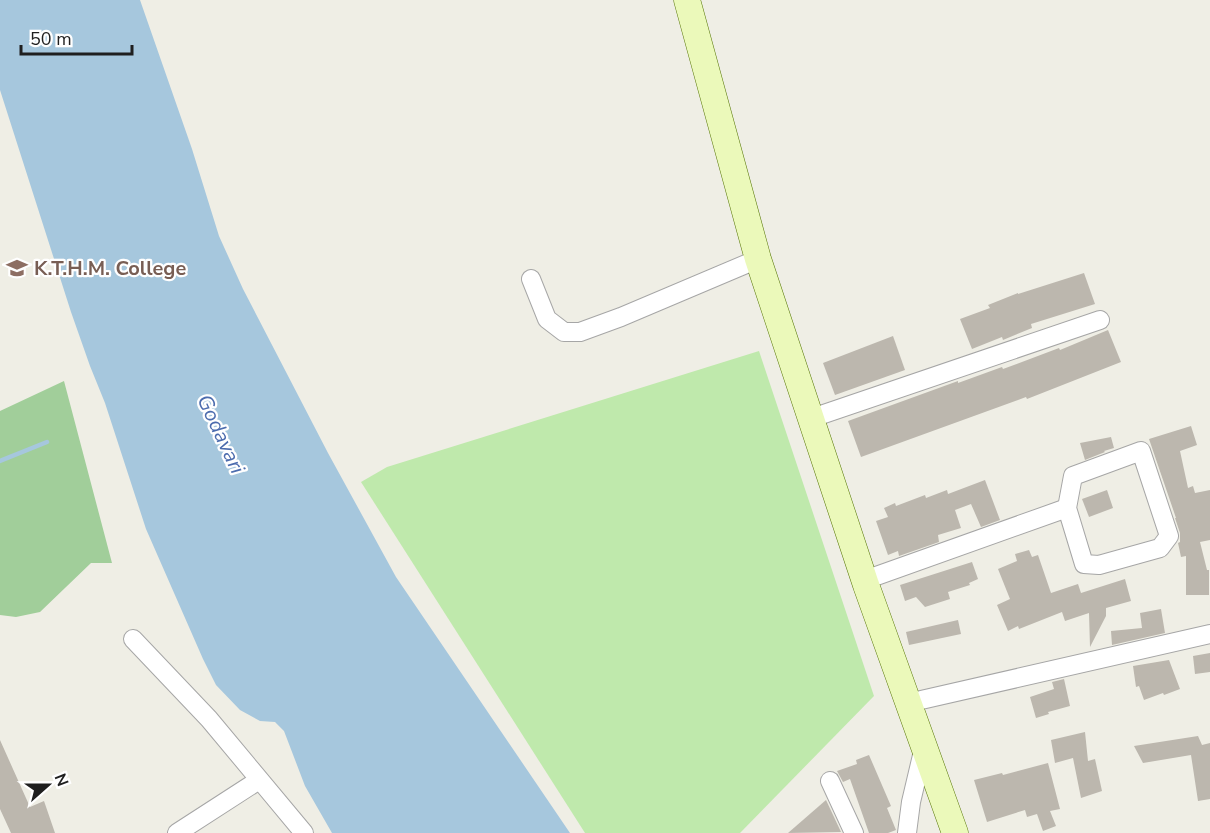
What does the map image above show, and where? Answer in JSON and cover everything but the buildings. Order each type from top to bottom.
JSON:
[{"type":"main road","points":[[687,0],[758,259],[865,580],[955,833]]},
{"type":"street","points":[[531,279],[547,318],[564,332],[580,332],[758,259]]},
{"type":"street","points":[[812,418],[1100,320]]},
{"type":"street","points":[[1141,451],[1169,536],[1161,548],[1099,565],[1084,564],[1067,508],[1073,476],[1141,451]]},
{"type":"street","points":[[865,580],[1067,508]]},
{"type":"street","points":[[908,703],[1210,634]]},
{"type":"street","points":[[134,639],[209,719],[304,833]]},
{"type":"street","points":[[907,833],[911,802],[924,746]]},
{"type":"street","points":[[177,833],[259,780]]},
{"type":"street","points":[[830,781],[854,833]]},
{"type":"green space","points":[[759,351],[874,696],[740,833],[585,833],[361,482],[387,467]]},
{"type":"green space","points":[[64,381],[112,563],[91,563],[40,612],[16,617],[0,615],[0,411]]},
{"type":"water","name":"Godavari","points":[[0,0],[140,0],[192,149],[219,236],[243,289],[328,453],[396,577],[570,833],[332,833],[305,786],[284,731],[275,722],[260,721],[240,710],[216,685],[146,529],[105,403],[71,312],[0,90]]},
{"type":"waterway","points":[[0,461],[47,442]]},
{"type":"place","name":"K.T.H.M. College","points":[[17,268]]}]
